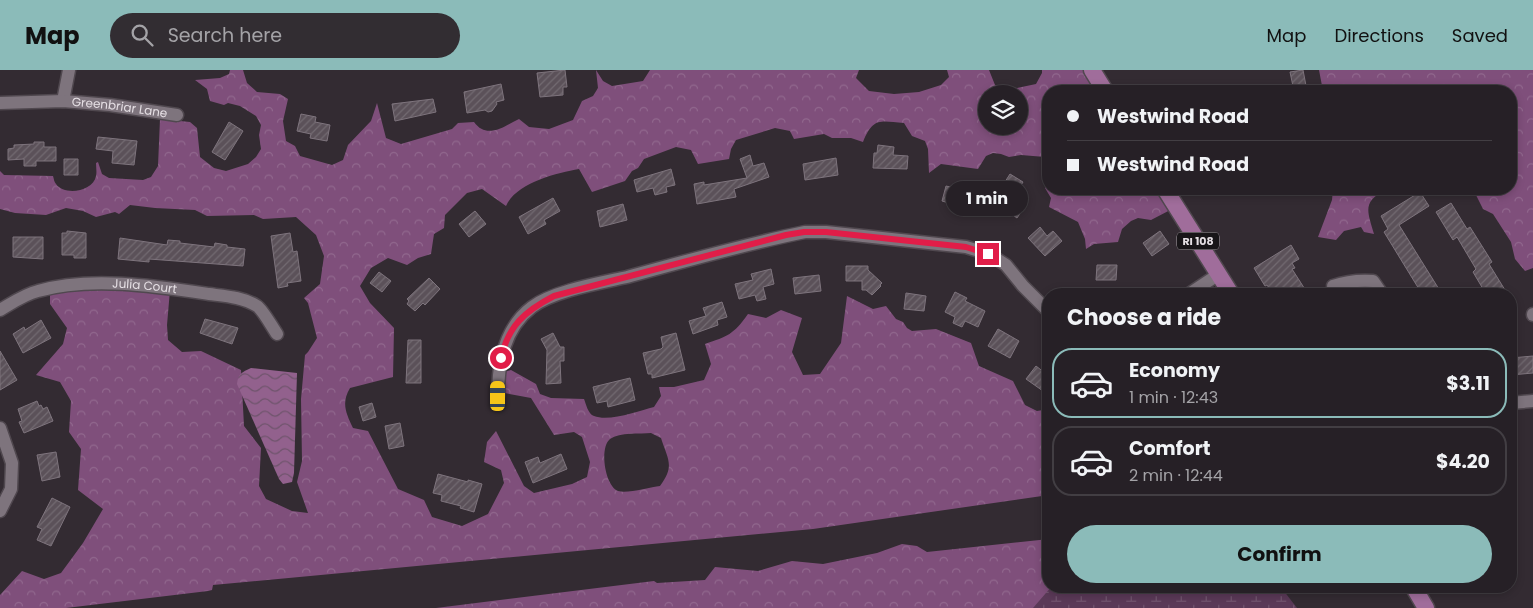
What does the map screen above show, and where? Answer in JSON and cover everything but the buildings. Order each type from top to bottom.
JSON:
[{"type":"main road","points":[[1092,70],[1101,85]]},
{"type":"main road","name":"RI 108","points":[[1169,195],[1227,288]]},
{"type":"main road","points":[[1417,593],[1426,608]]},
{"type":"street","points":[[63,101],[69,70]]},
{"type":"street","name":"Greenbriar Lane","points":[[0,103],[63,101],[110,105],[177,115]]},
{"type":"street","points":[[498,396],[501,356],[508,336],[520,319],[533,306],[554,296],[804,232],[826,232],[966,247],[988,254],[1006,265],[1042,305]]},
{"type":"street","points":[[1198,288],[1219,274]]},
{"type":"street","points":[[1334,288],[1333,286],[1346,281],[1358,280],[1372,281],[1377,288]]},
{"type":"street","name":"Julia Court","points":[[0,310],[36,291],[62,286],[104,283],[189,291],[235,298],[258,306],[277,334]]},
{"type":"street","points":[[1517,403],[1533,401]]},
{"type":"street","points":[[0,428],[12,463],[11,489],[0,511]]},
{"type":"green space","points":[[230,70],[243,70],[247,83],[257,92],[280,94],[288,99],[283,121],[286,141],[295,146],[300,156],[332,165],[343,160],[348,145],[371,121],[377,103],[386,138],[401,144],[452,129],[458,123],[474,122],[484,130],[490,131],[502,128],[519,119],[529,127],[549,129],[573,120],[582,101],[593,96],[598,88],[596,70],[603,81],[612,86],[643,81],[650,70],[859,70],[856,78],[869,91],[894,94],[919,92],[941,85],[949,77],[947,70],[989,70],[995,85],[978,85],[978,135],[1028,135],[1028,86],[1036,84],[1042,70],[1091,70],[1101,85],[1042,85],[1042,157],[1021,155],[1009,157],[993,153],[986,156],[978,169],[941,164],[929,173],[928,149],[925,141],[912,136],[904,123],[878,122],[870,128],[863,142],[851,138],[832,138],[824,134],[794,139],[790,131],[775,128],[736,140],[731,149],[729,159],[698,164],[691,150],[676,147],[644,159],[625,181],[592,192],[579,169],[548,176],[527,185],[511,198],[506,206],[482,189],[467,193],[445,215],[444,228],[434,234],[431,254],[418,258],[407,265],[388,258],[371,268],[360,286],[370,303],[394,328],[393,377],[350,388],[345,403],[353,428],[368,431],[398,489],[424,500],[432,517],[462,526],[488,514],[504,483],[501,470],[484,462],[487,442],[496,431],[524,486],[534,493],[572,484],[587,477],[590,462],[582,437],[574,432],[554,435],[531,398],[499,392],[498,374],[511,370],[536,384],[540,394],[551,398],[584,399],[592,415],[600,418],[624,415],[654,407],[661,396],[659,387],[674,387],[704,380],[711,364],[705,344],[729,334],[748,314],[766,318],[781,310],[802,318],[792,352],[803,375],[820,374],[841,343],[847,296],[873,309],[886,306],[896,319],[903,322],[912,331],[936,329],[971,343],[979,366],[1013,381],[1025,405],[1037,411],[1042,410],[1042,496],[813,529],[213,585],[212,590],[208,591],[66,608],[0,608],[0,595],[22,571],[44,579],[61,573],[83,543],[103,509],[78,490],[81,449],[69,432],[71,401],[60,382],[36,375],[63,344],[67,328],[50,304],[50,291],[79,284],[170,290],[167,325],[168,340],[182,352],[201,351],[241,370],[244,426],[261,448],[259,486],[266,499],[292,511],[308,513],[297,482],[302,461],[301,399],[305,355],[317,338],[308,303],[304,298],[320,284],[324,256],[316,235],[296,217],[263,219],[254,215],[207,216],[195,210],[130,205],[119,214],[115,212],[96,217],[83,211],[66,208],[46,215],[15,213],[0,209],[0,171],[4,175],[53,176],[55,183],[60,188],[71,191],[90,186],[94,181],[96,163],[98,162],[102,174],[109,178],[143,180],[151,177],[158,166],[160,119],[190,122],[197,128],[200,157],[214,168],[226,171],[248,164],[261,149],[259,135],[261,125],[256,116],[240,106],[228,103],[224,105],[210,101],[207,89],[195,80],[220,78],[229,74]],"holes":[[[651,433],[661,438],[668,458],[669,468],[660,486],[622,492],[613,488],[607,475],[604,458],[610,439],[619,435]]]},
{"type":"green space","points":[[1319,70],[1533,70],[1533,268],[1525,271],[1515,259],[1511,242],[1493,214],[1483,209],[1476,195],[1517,195],[1517,85],[1322,85]]},
{"type":"green space","points":[[1049,195],[1169,195],[1176,207],[1151,220],[1138,218],[1131,221],[1122,229],[1118,242],[1094,244],[1086,249],[1085,239],[1078,222],[1049,207],[1051,198]]},
{"type":"green space","points":[[1332,195],[1378,195],[1373,198],[1368,207],[1374,234],[1364,232],[1361,227],[1344,231],[1336,240],[1318,237]]},
{"type":"green space","points":[[1042,540],[1042,593],[1221,593],[1232,608],[436,608],[654,581],[657,583],[705,580],[715,567],[758,571],[792,561],[823,564],[877,553],[902,544],[917,546],[927,552]]},
{"type":"green space","points":[[1046,593],[1285,593],[1297,608],[1033,608]]},
{"type":"water","points":[[251,368],[297,373],[294,473],[292,482],[283,484],[279,479],[237,384],[241,374]]},
{"type":"route","points":[[501,358],[508,336],[520,319],[533,306],[554,296],[786,235],[804,232],[826,232],[966,247],[988,254]]}]
